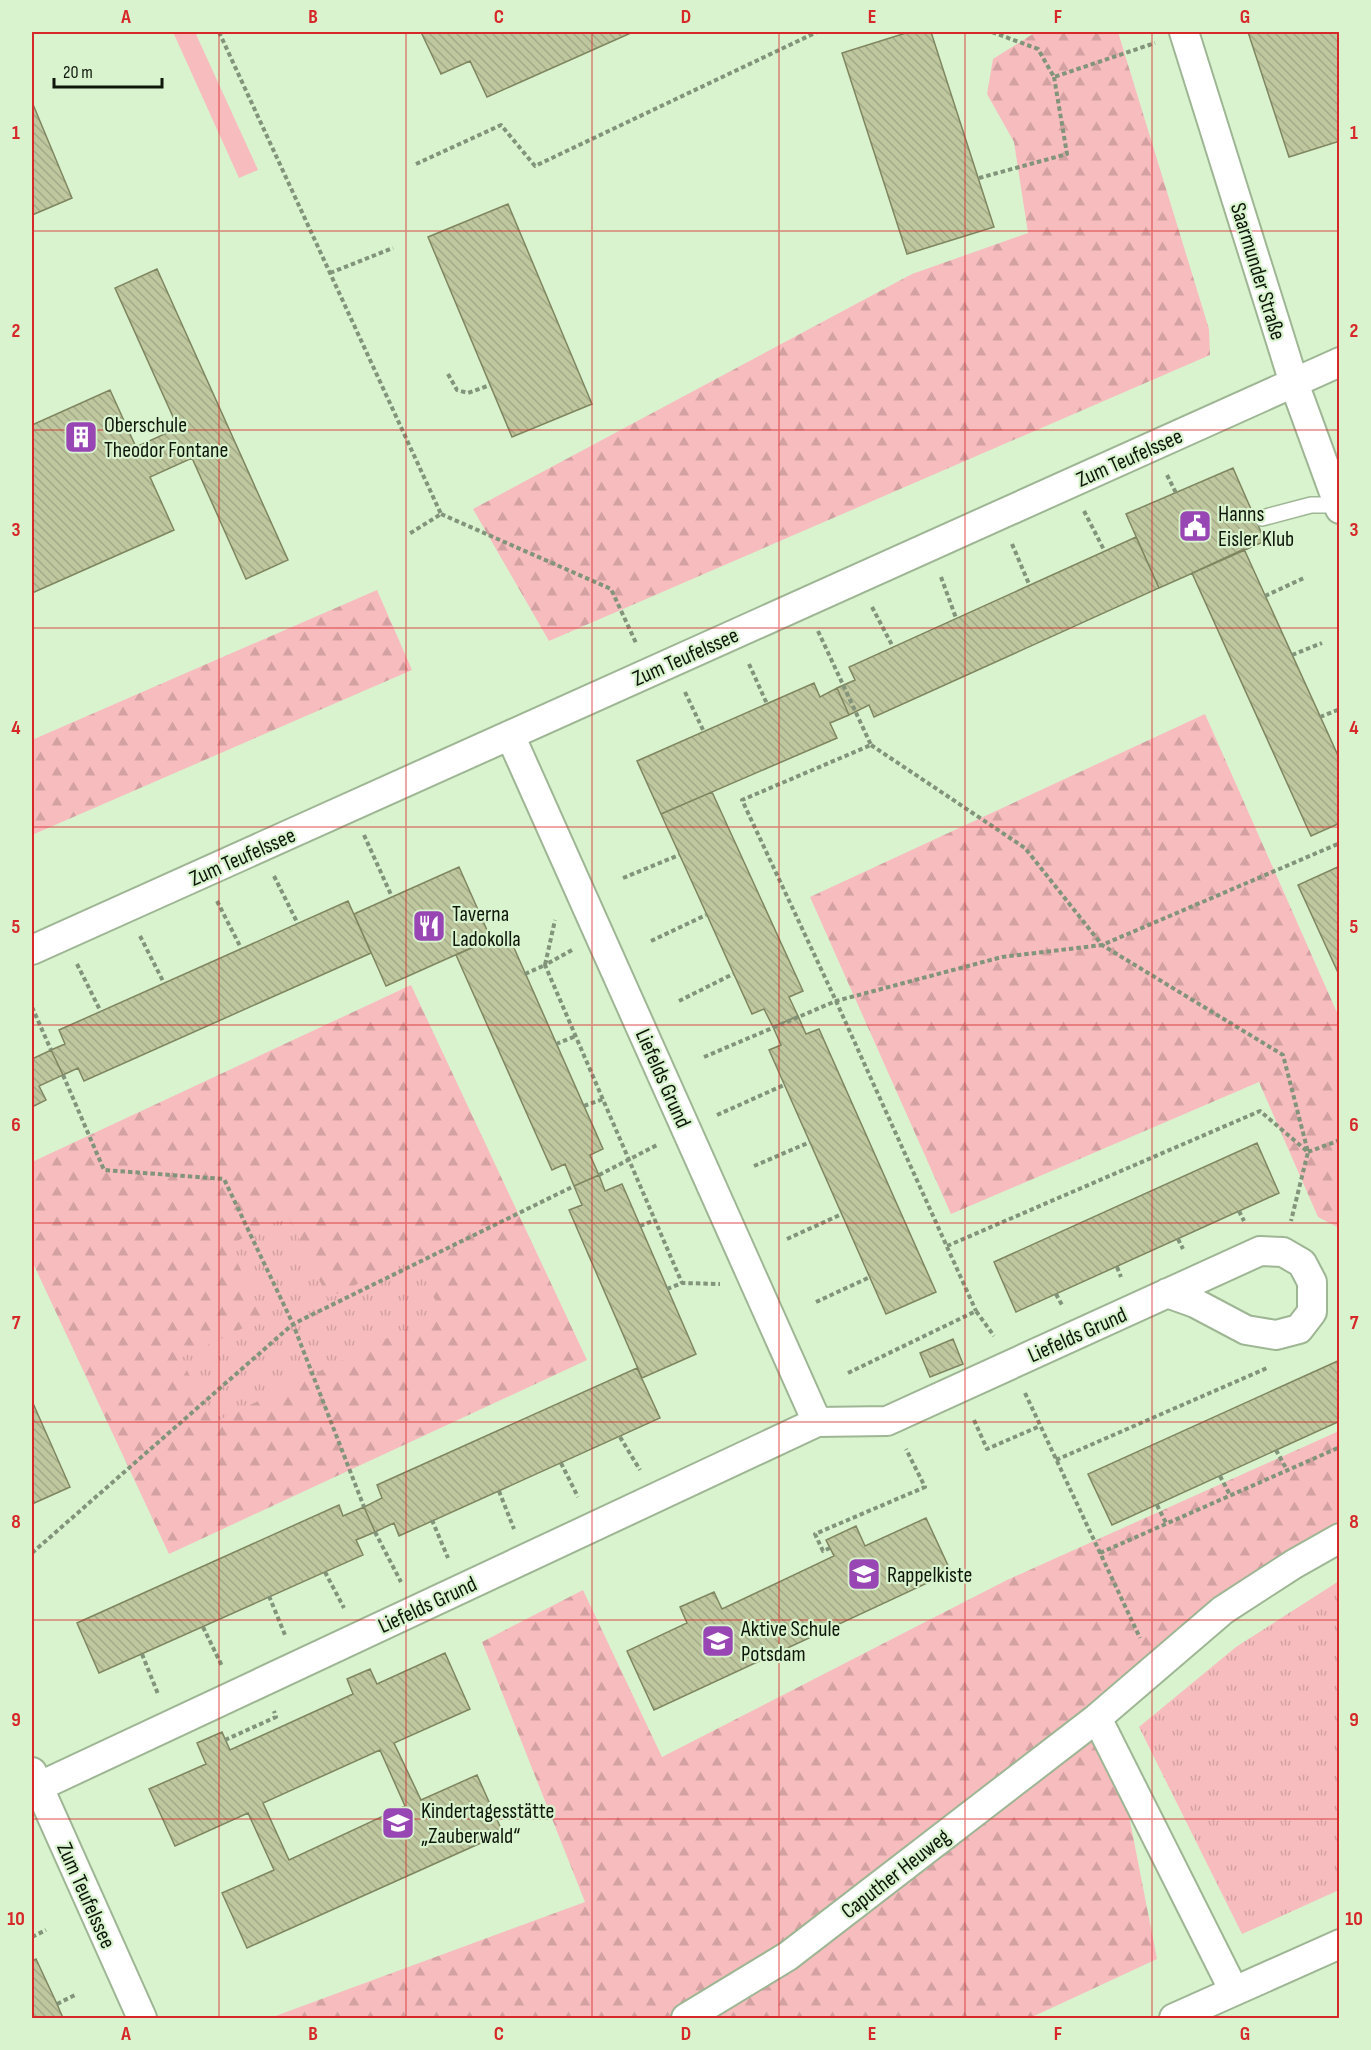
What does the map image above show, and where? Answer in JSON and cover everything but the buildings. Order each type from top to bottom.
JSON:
[{"type":"street","name":"Saarmunder Straße","points":[[1185,32],[1294,383],[1339,507]]},
{"type":"street","name":"Zum Teufelssee","points":[[32,950],[1340,362]]},
{"type":"street","name":"Liefelds Grund","points":[[510,735],[817,1422]]},
{"type":"street","name":"Liefelds Grund","points":[[35,1779],[817,1422],[887,1421],[1260,1251],[1283,1252]]},
{"type":"street","points":[[1167,1293],[1195,1303],[1246,1330],[1276,1335],[1299,1329],[1312,1312],[1312,1282],[1302,1263],[1283,1252]]},
{"type":"street","name":"Caputher Heuweg","points":[[686,2019],[788,1956],[1097,1718],[1223,1610],[1294,1564],[1340,1538]]},
{"type":"street","points":[[1097,1718],[1234,1991]]},
{"type":"street","name":"Zum Teufelssee","points":[[35,1779],[142,2019]]},
{"type":"street","points":[[1174,2019],[1340,1944]]},
{"type":"lane","points":[[1262,518],[1311,505],[1339,507]]},
{"type":"path","points":[[219,32],[441,514],[611,589],[649,673]]},
{"type":"path","points":[[416,164],[501,125],[535,166],[817,32]]},
{"type":"path","points":[[979,178],[1067,154],[1054,77],[1038,49],[992,32]]},
{"type":"path","points":[[1054,77],[1185,32]]},
{"type":"path","points":[[330,273],[393,248]]},
{"type":"path","points":[[448,374],[457,390],[468,393],[490,385]]},
{"type":"path","points":[[1162,466],[1176,493]]},
{"type":"path","points":[[1080,503],[1104,550]]},
{"type":"path","points":[[409,534],[441,514]]},
{"type":"path","points":[[1009,535],[1029,584]]},
{"type":"path","points":[[937,567],[956,618]]},
{"type":"path","points":[[1265,596],[1304,578]]},
{"type":"path","points":[[868,598],[893,647]]},
{"type":"path","points":[[814,622],[871,745],[1025,848],[1102,945],[1283,1054],[1308,1152],[1283,1252]]},
{"type":"path","points":[[1292,655],[1322,643]]},
{"type":"path","points":[[749,663],[767,704]]},
{"type":"path","points":[[680,682],[704,732]]},
{"type":"path","points":[[1320,717],[1340,709]]},
{"type":"path","points":[[871,745],[742,801],[836,1001],[976,1311],[995,1338]]},
{"type":"path","points":[[360,828],[392,897]]},
{"type":"path","points":[[704,1057],[836,1001],[1002,957],[1102,945],[1340,843]]},
{"type":"path","points":[[623,878],[679,855]]},
{"type":"path","points":[[270,868],[298,924]]},
{"type":"path","points":[[214,894],[241,948]]},
{"type":"path","points":[[557,912],[545,965],[682,1283]]},
{"type":"path","points":[[651,941],[706,915]]},
{"type":"path","points":[[136,929],[164,983]]},
{"type":"path","points":[[525,974],[579,946]]},
{"type":"path","points":[[74,957],[100,1012]]},
{"type":"path","points":[[679,1001],[734,974]]},
{"type":"path","points":[[32,1007],[51,1050]]},
{"type":"path","points":[[556,1044],[576,1036]]},
{"type":"path","points":[[63,1075],[104,1170],[224,1179],[293,1324],[364,1507]]},
{"type":"path","points":[[728,1109],[784,1085]]},
{"type":"path","points":[[584,1106],[603,1099]]},
{"type":"path","points":[[947,1246],[1260,1111],[1308,1152]]},
{"type":"path","points":[[1308,1152],[1340,1140]]},
{"type":"path","points":[[754,1166],[810,1142]]},
{"type":"path","points":[[32,1553],[293,1324],[574,1186]]},
{"type":"path","points":[[787,1239],[842,1215]]},
{"type":"path","points":[[640,1226],[655,1220]]},
{"type":"path","points":[[816,1302],[870,1277]]},
{"type":"path","points":[[667,1289],[682,1283],[730,1284]]},
{"type":"path","points":[[848,1373],[976,1311]]},
{"type":"path","points":[[1011,1364],[1155,1669]]},
{"type":"path","points":[[1056,1460],[1274,1365]]},
{"type":"path","points":[[974,1420],[987,1449],[1040,1426]]},
{"type":"path","points":[[620,1437],[632,1456]]},
{"type":"path","points":[[1100,1553],[1340,1446]]},
{"type":"path","points":[[830,1548],[823,1551],[815,1534],[925,1487],[906,1449]]},
{"type":"path","points":[[1276,1450],[1287,1470]]},
{"type":"path","points":[[561,1462],[572,1484]]},
{"type":"path","points":[[1220,1476],[1230,1495]]},
{"type":"path","points":[[499,1491],[517,1536]]},
{"type":"path","points":[[1157,1505],[1166,1523]]},
{"type":"path","points":[[432,1520],[451,1564]]},
{"type":"path","points":[[325,1572],[346,1612]]},
{"type":"path","points":[[269,1596],[286,1638]]},
{"type":"path","points":[[203,1627],[222,1666]]},
{"type":"path","points":[[142,1654],[158,1695]]},
{"type":"path","points":[[32,1937],[46,1930]]},
{"type":"path","points":[[57,2004],[75,1995]]},
{"type":"green space","points":[[173,32],[195,32],[258,170],[239,178]]},
{"type":"green space","points":[[1036,32],[1118,32],[1209,329],[1210,355],[549,641],[473,509],[912,274],[1028,233],[1014,142],[987,94],[993,59]]},
{"type":"green space","points":[[377,590],[412,670],[32,835],[32,740]]},
{"type":"green space","points":[[1205,714],[1339,1017],[1339,1228],[1318,1217],[1259,1082],[951,1214],[810,897]]},
{"type":"green space","points":[[411,985],[587,1360],[169,1554],[32,1261],[32,1162]]},
{"type":"green space","points":[[288,1216],[328,1298],[414,1257],[441,1312],[213,1423],[181,1358],[264,1318],[229,1245]]},
{"type":"green space","points":[[1339,1431],[1339,1521],[1262,1568],[1105,1693],[1157,1959],[1030,2018],[270,2018],[585,1902],[482,1642],[583,1590],[662,1757],[1007,1580]]},
{"type":"green space","points":[[1339,1581],[1339,1890],[1242,1934],[1139,1727],[1236,1647]]},
{"type":"place","name":"Oberschule Theodor Fontane","points":[[81,437]]},
{"type":"place","name":"Hanns Eisler Klub","points":[[1195,526]]},
{"type":"place","name":"Taverna Ladokolla","points":[[429,926]]},
{"type":"place","name":"Rappelkiste","points":[[864,1574]]},
{"type":"place","name":"Aktive Schule Potsdam","points":[[718,1641]]},
{"type":"place","name":"Kindertagesstätte „Zauberwald“","points":[[398,1823]]}]
